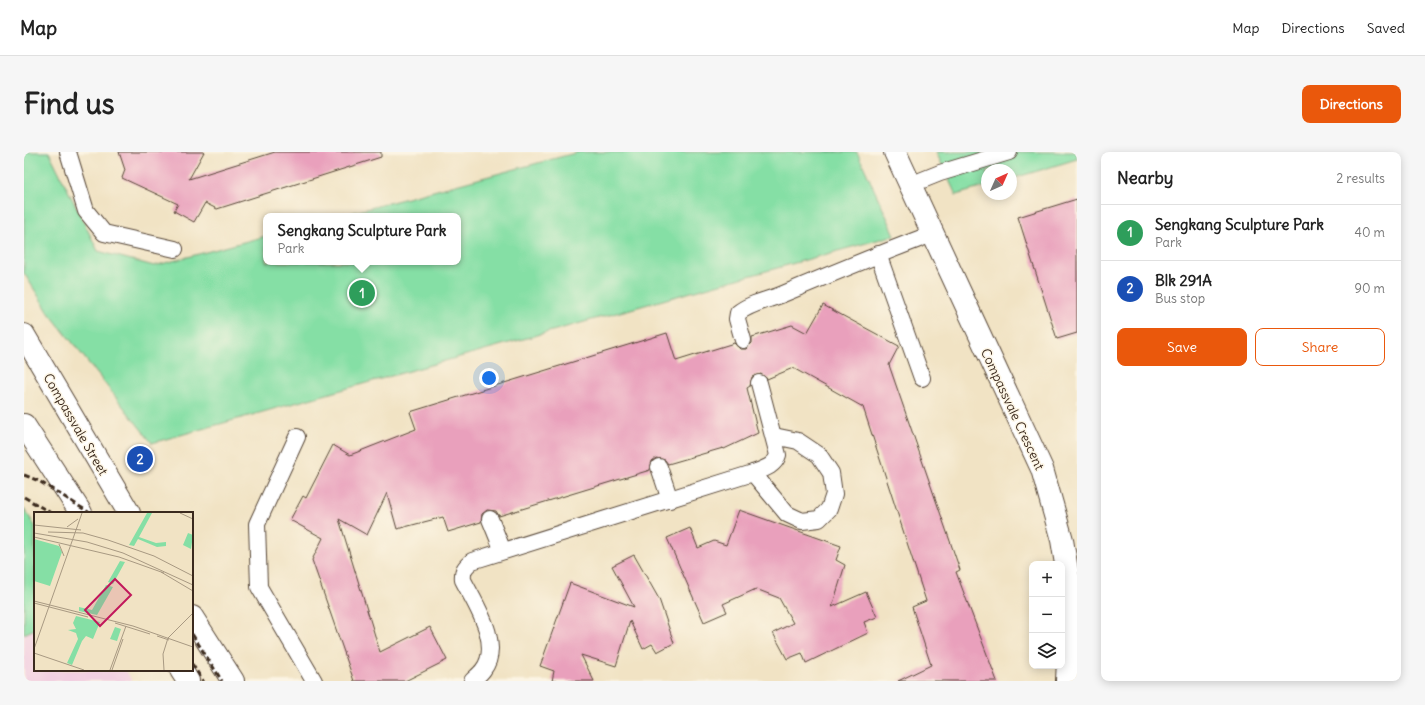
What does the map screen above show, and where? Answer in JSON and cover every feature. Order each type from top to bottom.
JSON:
[{"type":"street","name":"Compassvale Crescent","points":[[895,152],[1042,469],[1062,540],[1071,594],[1067,681]]},
{"type":"street","name":"Compassvale Street","points":[[24,334],[128,512]]},
{"type":"street","points":[[24,425],[79,512]]},
{"type":"street","points":[[193,619],[233,681]]},
{"type":"street","points":[[182,671],[188,681]]},
{"type":"lane","points":[[68,152],[86,211],[104,233],[175,249]]},
{"type":"lane","points":[[910,185],[940,173],[1009,152]]},
{"type":"lane","points":[[743,340],[737,319],[738,313],[743,308],[765,302],[878,254],[932,234]]},
{"type":"lane","points":[[878,254],[922,378]]},
{"type":"lane","points":[[472,681],[484,669],[490,650],[490,634],[463,580],[462,573],[465,567],[472,561],[753,474],[776,462],[778,455],[774,436],[758,383]]},
{"type":"lane","points":[[753,474],[786,514],[802,521],[819,519],[829,510],[834,494],[832,472],[819,455],[798,441],[774,436]]},
{"type":"lane","points":[[297,437],[257,524],[259,587],[314,681]]},
{"type":"lane","points":[[659,467],[670,500]]},
{"type":"lane","points":[[490,519],[503,551]]},
{"type":"shaded area","points":[[34,629],[34,671],[126,671],[132,681],[24,681],[24,634]]},
{"type":"green space","points":[[24,152],[49,152],[98,251],[154,266],[263,237],[263,265],[461,265],[461,213],[351,213],[579,152],[857,152],[895,235],[152,443],[49,313],[24,273]]},
{"type":"green space","points":[[936,152],[1077,152],[1077,159],[1017,177],[1017,164],[981,164],[981,188],[956,195]]},
{"type":"green space","points":[[24,508],[34,524],[34,629],[24,634]]},
{"type":"building","points":[[119,152],[204,152],[189,179],[275,152],[381,152],[381,157],[217,209],[205,203],[194,222],[174,211],[178,204],[122,178],[125,170]]},
{"type":"building","points":[[1077,199],[1077,333],[1057,339],[1018,217]]},
{"type":"building","points":[[823,305],[899,346],[889,365],[960,570],[956,572],[997,681],[898,681],[931,665],[912,607],[926,601],[863,407],[793,368],[767,379],[761,374],[752,377],[750,386],[747,388],[758,433],[724,449],[723,448],[668,464],[665,460],[656,458],[652,461],[650,470],[499,516],[496,511],[487,510],[482,514],[481,522],[448,532],[443,517],[397,529],[387,493],[367,535],[339,519],[380,652],[430,627],[447,660],[405,681],[354,681],[312,560],[323,538],[290,520],[303,496],[306,498],[333,445],[350,455],[416,429],[410,412],[667,333],[676,361],[734,343],[740,349],[746,349],[752,343],[752,337],[792,325],[807,333]]},
{"type":"building","points":[[739,510],[841,546],[836,560],[845,565],[832,607],[866,592],[877,617],[864,622],[868,633],[806,663],[802,653],[787,659],[773,633],[793,623],[779,598],[756,589],[723,604],[727,612],[704,622],[667,538],[690,528],[698,548],[714,541],[726,545]]},
{"type":"building","points":[[634,555],[659,599],[674,643],[657,652],[652,644],[643,649],[630,621],[616,666],[581,655],[594,681],[552,681],[554,671],[540,666],[570,583],[634,607],[612,566]]},
{"type":"railway","points":[[24,475],[39,481],[88,512]]},
{"type":"railway","points":[[24,497],[49,512]]},
{"type":"railway","points":[[193,636],[222,681]]},
{"type":"railway","points":[[193,666],[203,681]]},
{"type":"place","name":"Sengkang Sculpture Park","points":[[362,293]]},
{"type":"place","name":"Blk 291A","points":[[140,459]]}]
